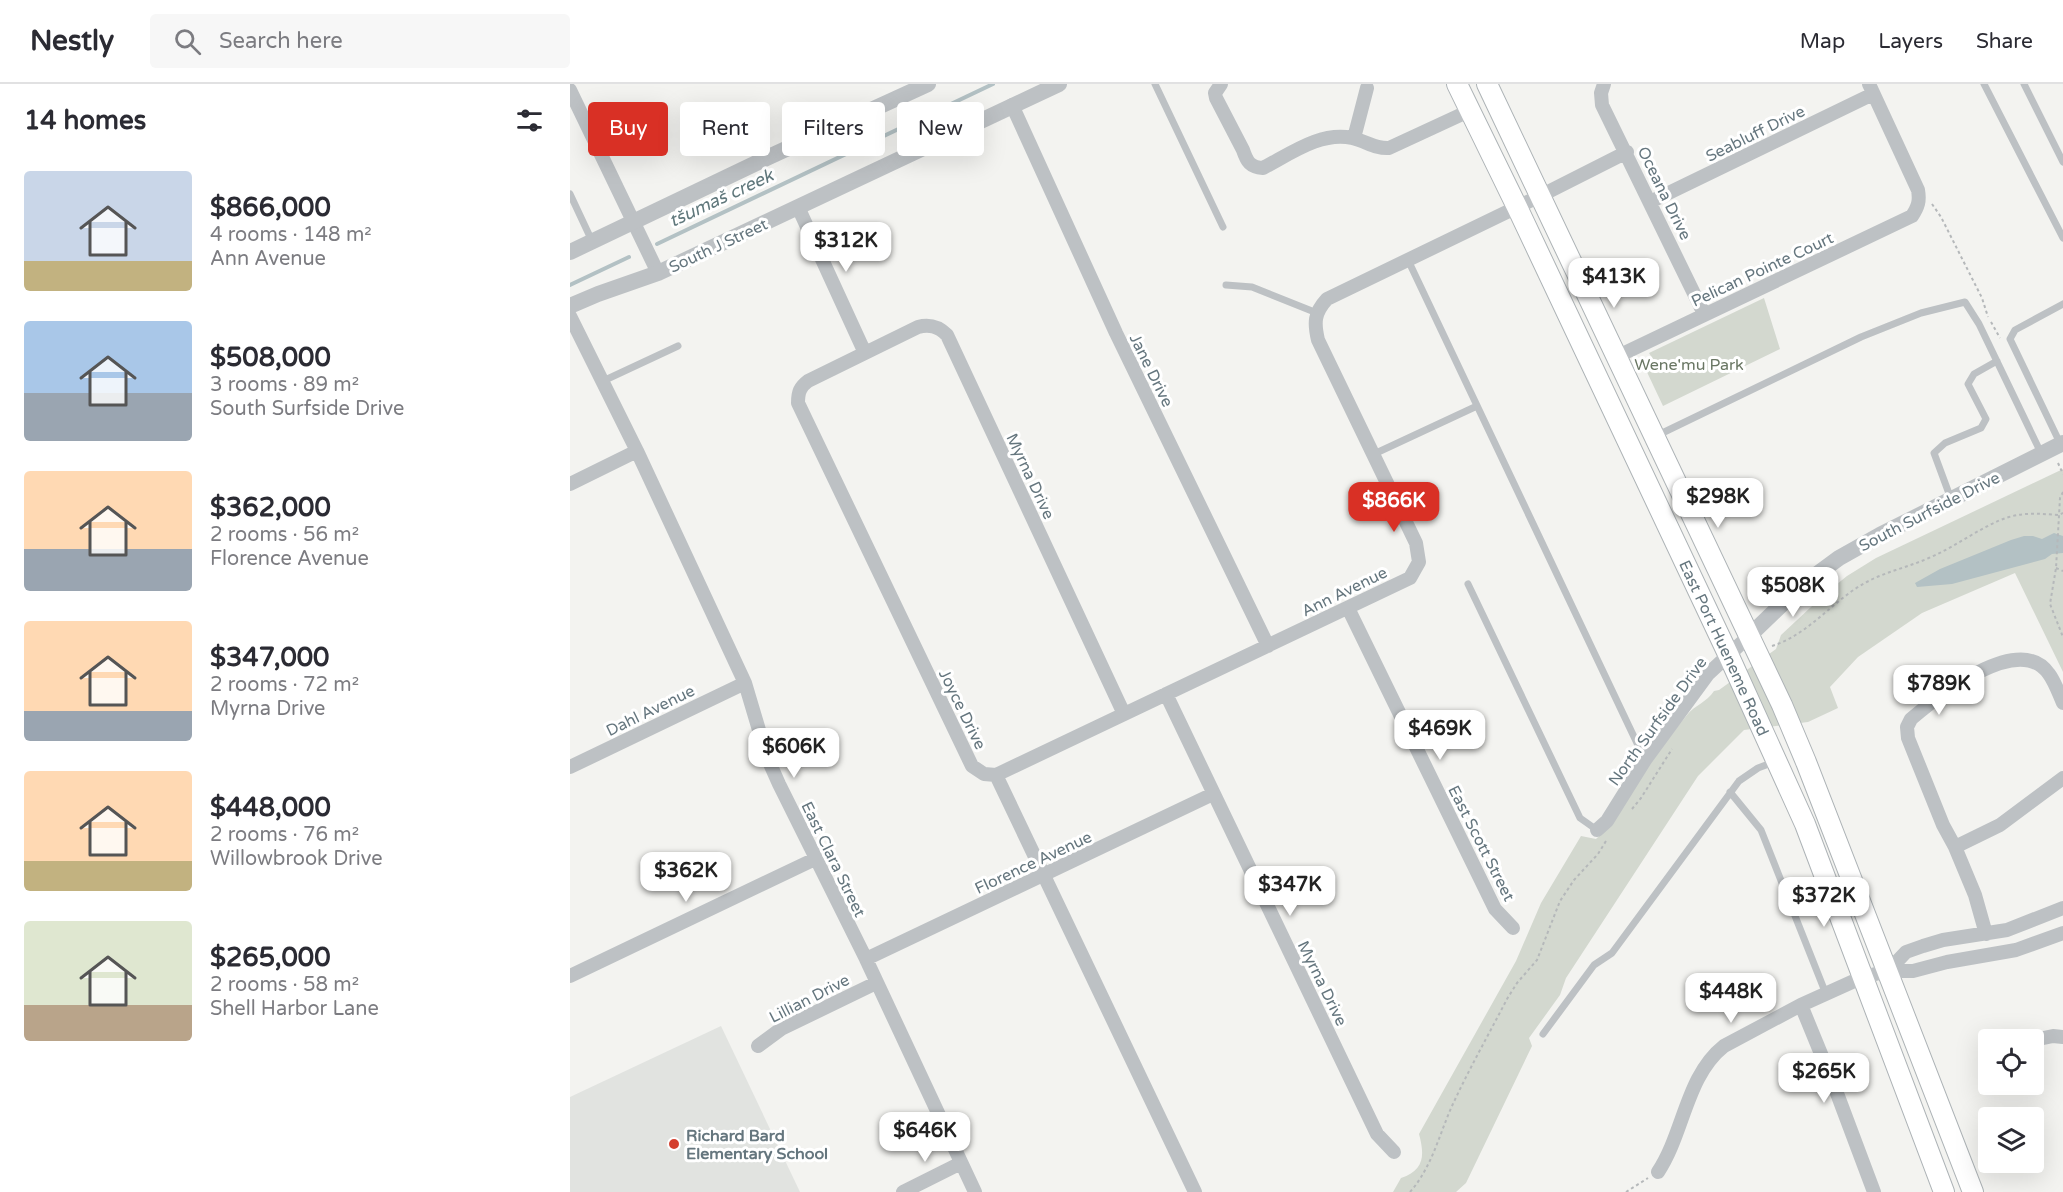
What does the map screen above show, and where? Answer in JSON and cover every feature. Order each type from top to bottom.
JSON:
[{"type":"main road","name":"East Port Hueneme Road","points":[[1457,84],[1728,654],[1805,824],[1944,1192]]},
{"type":"main road","name":"East Port Hueneme Road","points":[[1487,84],[1782,705],[1973,1192]]},
{"type":"street","points":[[570,252],[928,84]]},
{"type":"street","name":"South J Street","points":[[570,306],[658,273],[1059,84]]},
{"type":"street","points":[[1221,84],[1215,93],[1216,98],[1246,159],[1255,168],[1263,168],[1319,140],[1336,136],[1354,138],[1372,147],[1389,148],[1469,111]]},
{"type":"street","name":"Oceana Drive","points":[[1603,85],[1602,105],[1627,152],[1704,314]]},
{"type":"street","points":[[1354,138],[1367,88]]},
{"type":"street","points":[[1871,89],[1918,190],[1919,203]]},
{"type":"street","name":"Seabluff Drive","points":[[1650,202],[1871,89]]},
{"type":"street","points":[[570,90],[658,273]]},
{"type":"street","name":"Jane Drive","points":[[1012,105],[1116,333],[1268,646]]},
{"type":"street","points":[[1317,312],[1327,299],[1627,152]]},
{"type":"street","name":"Pelican Pointe Court","points":[[1616,357],[1912,216],[1919,203]]},
{"type":"street","points":[[798,207],[865,353]]},
{"type":"street","name":"Ann Avenue","points":[[996,775],[1410,578],[1419,562],[1416,543],[1318,340],[1315,326],[1317,312]]},
{"type":"street","name":"East Clara Street","points":[[570,316],[637,452],[745,683],[767,757],[866,959],[975,1192]]},
{"type":"street","name":"Myrna Drive","points":[[865,353],[924,326],[941,329],[947,334],[1124,714]]},
{"type":"street","name":"Joyce Drive","points":[[865,353],[808,381],[798,393],[798,403],[972,766],[984,774],[996,775]]},
{"type":"street","name":"South Surfside Drive","points":[[1748,637],[1801,586],[1839,558],[2062,444]]},
{"type":"street","points":[[570,484],[637,452]]},
{"type":"street","name":"East Scott Street","points":[[1348,608],[1495,909],[1512,928]]},
{"type":"street","name":"North Surfside Drive","points":[[1604,832],[1607,821],[1645,760],[1708,674],[1748,637]]},
{"type":"street","points":[[1986,934],[1975,895],[1943,825],[1908,738],[1907,727],[1911,719],[1956,685],[2011,660],[2026,660],[2039,665],[2049,673],[2063,703]]},
{"type":"street","name":"Dahl Avenue","points":[[570,767],[745,683]]},
{"type":"street","name":"Myrna Drive","points":[[1166,694],[1377,1134],[1394,1152]]},
{"type":"street","points":[[996,775],[1196,1192]]},
{"type":"street","points":[[1955,847],[2000,825],[2063,778]]},
{"type":"street","name":"Florence Avenue","points":[[866,959],[1213,794]]},
{"type":"street","points":[[570,976],[815,859]]},
{"type":"street","points":[[1888,971],[1906,952],[1943,940],[2007,930],[2063,908]]},
{"type":"street","points":[[1658,1172],[1667,1159],[1701,1073],[1714,1054],[1724,1046],[1801,1005],[1863,977],[1888,971],[1913,971],[1947,962],[2016,950],[2063,933]]},
{"type":"street","name":"Lillian Drive","points":[[758,1046],[780,1029],[876,983]]},
{"type":"street","points":[[1801,1005],[1874,1192]]},
{"type":"street","points":[[2044,1038],[2063,1037]]},
{"type":"street","points":[[903,1192],[961,1163]]},
{"type":"lane","points":[[1155,84],[1223,227]]},
{"type":"lane","points":[[1984,84],[2063,238]]},
{"type":"lane","points":[[2025,84],[2063,162]]},
{"type":"lane","points":[[570,194],[592,241]]},
{"type":"lane","points":[[1408,260],[1645,760]]},
{"type":"lane","points":[[1226,285],[1252,287],[1317,312]]},
{"type":"lane","points":[[1654,437],[1862,337],[1921,313],[1965,302],[1979,324],[2042,453]]},
{"type":"lane","points":[[2062,444],[2010,339],[2014,330],[2063,304]]},
{"type":"lane","points":[[601,377],[678,346]]},
{"type":"lane","points":[[1951,499],[1934,453],[1945,443],[1981,428],[1986,419],[1968,384],[1974,374],[1997,361]]},
{"type":"lane","points":[[1374,454],[1477,406]]},
{"type":"lane","points":[[1468,584],[1580,818],[1604,832]]},
{"type":"lane","points":[[1543,1034],[1594,965],[1612,952],[1739,781],[1758,768],[1776,761]]},
{"type":"lane","points":[[1730,792],[1761,830],[1826,994]]},
{"type":"path","points":[[1919,203],[1930,201],[1941,217],[2002,343]]},
{"type":"path","points":[[2060,467],[2063,474]]},
{"type":"path","points":[[2063,492],[2060,498],[2057,559],[2050,604],[2063,637]]},
{"type":"path","points":[[1771,646],[1794,637],[1841,599],[1872,579],[1929,558],[1959,544],[1992,524],[2009,517],[2030,513],[2059,515],[2063,513]]},
{"type":"path","points":[[2056,568],[2063,571]]},
{"type":"path","points":[[1626,816],[1641,798],[1672,748]]},
{"type":"path","points":[[1410,1192],[1424,1173],[1452,1107],[1507,999],[1517,983],[1537,960],[1560,901],[1574,880],[1598,854],[1604,832]]},
{"type":"path","points":[[1626,1192],[1658,1172]]},
{"type":"shaded area","points":[[2054,533],[2063,536],[2063,553],[2052,554],[2045,559],[1952,584],[1917,587],[1915,583],[1940,569],[2011,540],[2024,536],[2042,539]]},
{"type":"shaded area","name":"Richard Bard Elementary School","points":[[721,1026],[800,1192],[570,1192],[570,1097]]},
{"type":"green space","name":"Wene'mu Park","points":[[1764,298],[1780,349],[1663,406],[1646,370],[1654,361],[1649,353]]},
{"type":"green space","points":[[2063,469],[2063,672],[2015,573],[1922,613],[1858,657],[1830,687],[1838,708],[1808,722],[1744,730],[1698,776],[1566,978],[1560,995],[1529,1038],[1532,1046],[1466,1183],[1456,1192],[1393,1192],[1401,1178],[1414,1171],[1421,1161],[1422,1149],[1419,1134],[1516,961],[1541,903],[1581,836],[1596,839],[1611,824],[1645,771],[1690,712],[1714,691],[1719,690],[1776,649],[1781,635],[1847,576],[1876,558]]},
{"type":"waterway","name":"tšumaš creek","points":[[657,244],[993,84]]},
{"type":"waterway","name":"tšumaš creek","points":[[570,285],[629,257]]},
{"type":"place","name":"Richard Bard Elementary School","points":[[674,1144]]}]
